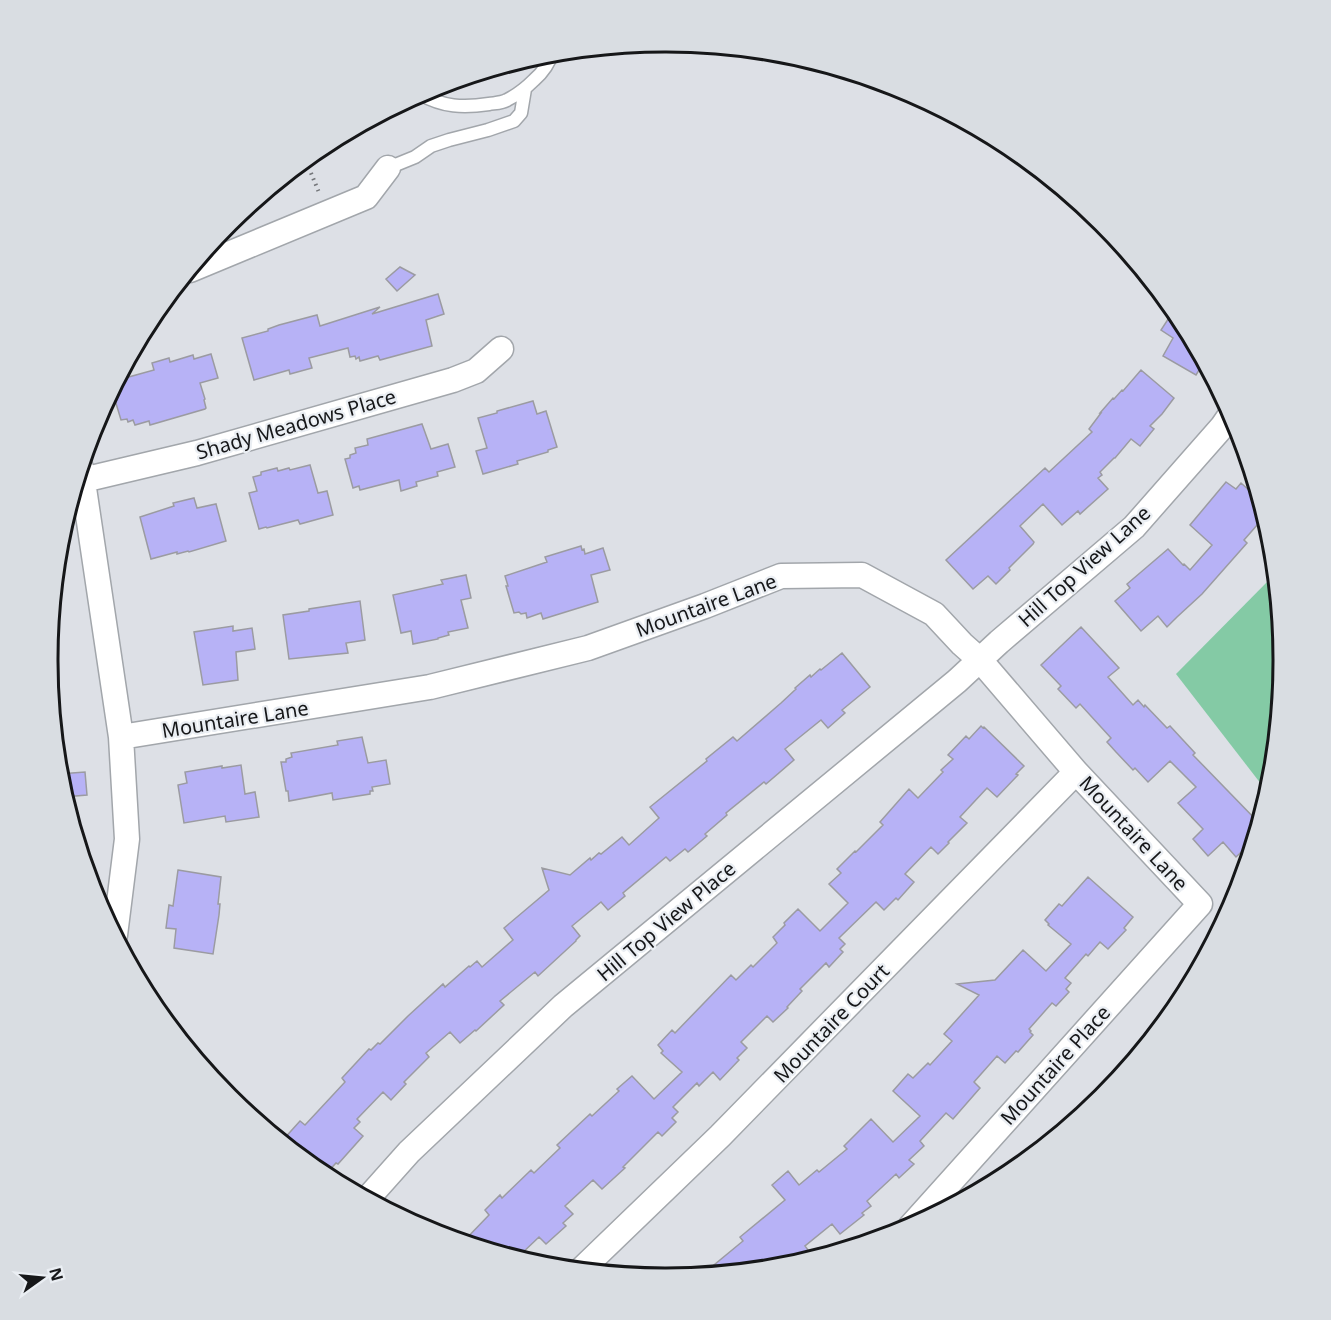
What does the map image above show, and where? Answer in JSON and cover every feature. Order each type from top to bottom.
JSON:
[{"type":"street","points":[[205,264],[366,197],[388,168]]},
{"type":"street","name":"Shady Meadows Place","points":[[88,473],[196,453],[453,380],[476,371],[501,349]]},
{"type":"street","name":"Hill Top View Lane","points":[[980,660],[1134,527],[1225,423]]},
{"type":"street","points":[[84,486],[121,737],[127,839],[117,920]]},
{"type":"street","name":"Mountaire Lane","points":[[121,737],[430,687],[588,648],[781,576],[862,575],[934,614],[980,660],[1076,772],[1200,904]]},
{"type":"street","name":"Hill Top View Place","points":[[373,1192],[410,1152],[563,1006],[980,660]]},
{"type":"street","name":"Mountaire Court","points":[[589,1262],[728,1128],[1076,772]]},
{"type":"street","name":"Mountaire Place","points":[[927,1208],[1200,904]]},
{"type":"lane","points":[[431,100],[454,106],[477,106],[506,101],[525,89],[547,64]]},
{"type":"lane","points":[[388,168],[415,157],[430,146],[514,121],[521,113],[525,89]]},
{"type":"path","points":[[311,173],[320,195]]},
{"type":"green space","points":[[1268,581],[1272,620],[1272,700],[1260,783],[1176,674]]},
{"type":"building","points":[[400,267],[415,275],[397,291],[386,279]]},
{"type":"building","points":[[438,294],[444,314],[426,320],[432,346],[380,360],[378,356],[360,361],[359,357],[356,359],[355,356],[350,357],[348,348],[309,358],[312,368],[290,374],[289,370],[254,380],[242,338],[317,315],[320,326],[380,307],[372,314]]},
{"type":"building","points":[[1168,319],[1199,370],[1196,375],[1163,356],[1173,338],[1161,330]]},
{"type":"building","points":[[211,354],[218,378],[200,383],[205,399],[205,409],[150,425],[149,421],[135,425],[133,420],[128,422],[127,419],[121,420],[116,402],[128,377],[154,370],[152,363],[169,358],[170,362],[193,355],[194,359]]},
{"type":"building","points":[[1141,370],[1174,398],[1150,426],[1154,429],[1140,446],[1131,439],[1100,472],[1102,475],[1098,478],[1108,489],[1080,514],[1078,511],[1062,525],[1043,504],[1020,526],[1034,542],[1033,544],[996,584],[988,576],[973,589],[946,560],[1045,468],[1049,472],[1092,432],[1089,429],[1100,413]]},
{"type":"building","points":[[533,401],[537,414],[546,411],[557,447],[517,461],[518,464],[483,474],[476,451],[487,448],[478,418]]},
{"type":"building","points":[[422,424],[431,449],[448,444],[455,467],[437,472],[438,476],[416,482],[417,486],[401,491],[399,480],[360,490],[359,486],[353,488],[345,459],[356,453],[355,448],[368,445],[367,439]]},
{"type":"building","points":[[310,465],[318,493],[327,491],[333,515],[300,524],[298,520],[259,529],[249,493],[257,491],[253,477],[261,475],[261,472],[277,468],[278,471],[289,468],[290,470]]},
{"type":"building","points":[[1226,482],[1236,489],[1241,483],[1248,489],[1257,525],[1244,540],[1247,543],[1202,594],[1167,627],[1158,616],[1141,631],[1115,601],[1130,588],[1127,584],[1168,549],[1190,570],[1212,545],[1190,525]]},
{"type":"building","points":[[194,498],[197,508],[216,504],[226,541],[189,552],[177,554],[177,552],[151,559],[140,517],[174,506],[173,503]]},
{"type":"building","points":[[581,546],[585,554],[603,548],[610,570],[591,575],[598,602],[543,619],[541,613],[527,618],[526,613],[514,613],[505,576],[547,562],[545,557]]},
{"type":"building","points":[[466,575],[471,598],[461,600],[468,628],[448,632],[449,635],[438,639],[413,644],[411,631],[401,633],[393,595],[443,584],[441,580]]},
{"type":"building","points":[[360,601],[365,640],[346,643],[348,653],[289,659],[283,615]]},
{"type":"building","points":[[233,626],[233,631],[252,628],[255,649],[236,652],[238,680],[203,685],[194,632]]},
{"type":"building","points":[[1081,627],[1119,668],[1108,677],[1133,705],[1138,700],[1167,728],[1170,726],[1195,753],[1193,755],[1252,816],[1242,851],[1236,857],[1223,842],[1208,856],[1193,839],[1203,829],[1178,803],[1196,787],[1170,761],[1148,782],[1135,768],[1133,770],[1107,742],[1111,738],[1080,704],[1076,708],[1058,689],[1061,686],[1041,665]]},
{"type":"building","points":[[842,653],[870,687],[842,710],[845,713],[828,728],[821,720],[785,749],[794,760],[726,813],[727,815],[705,834],[707,836],[688,852],[685,849],[670,861],[666,857],[623,893],[625,896],[608,910],[601,902],[572,926],[580,936],[576,941],[538,976],[535,972],[500,1001],[504,1005],[476,1031],[460,1043],[450,1032],[426,1053],[429,1057],[404,1082],[406,1084],[391,1100],[383,1092],[357,1119],[360,1122],[354,1128],[363,1136],[338,1164],[336,1163],[332,1167],[287,1135],[300,1121],[305,1125],[345,1082],[342,1078],[369,1049],[380,1044],[443,984],[445,987],[477,961],[482,967],[513,940],[504,928],[549,890],[542,868],[570,875],[590,858],[591,860],[599,853],[601,854],[622,837],[629,845],[659,818],[650,807],[733,737],[737,741],[810,675],[811,677]]},
{"type":"building","points":[[981,726],[984,727],[1024,766],[997,797],[987,788],[960,817],[967,823],[949,843],[938,854],[931,847],[905,874],[914,882],[898,900],[896,898],[884,910],[876,902],[839,938],[845,944],[840,949],[843,952],[829,967],[826,963],[800,989],[802,991],[773,1022],[767,1016],[741,1042],[747,1048],[720,1080],[713,1072],[699,1086],[697,1083],[673,1107],[678,1112],[672,1118],[676,1122],[662,1136],[658,1132],[602,1189],[593,1180],[565,1206],[573,1214],[563,1223],[566,1226],[546,1244],[539,1237],[525,1251],[470,1235],[489,1215],[485,1210],[500,1195],[502,1198],[531,1170],[534,1173],[560,1148],[557,1145],[590,1114],[592,1116],[632,1076],[654,1099],[682,1072],[661,1053],[663,1051],[658,1045],[672,1030],[675,1033],[731,975],[736,980],[751,965],[753,967],[777,943],[773,937],[798,909],[820,931],[848,903],[829,884],[841,873],[837,869],[883,825],[880,822],[909,789],[918,798],[953,759],[948,755],[966,736],[969,739]]},
{"type":"building","points":[[362,737],[368,763],[386,760],[390,784],[372,787],[373,791],[370,791],[370,794],[333,800],[332,793],[289,801],[281,762],[286,762],[286,759],[292,757],[291,753],[338,745],[337,741]]},
{"type":"building","points":[[241,765],[245,794],[255,792],[259,817],[226,822],[225,816],[184,823],[178,785],[187,783],[185,772]]},
{"type":"building","points":[[85,772],[87,795],[74,796],[69,773]]},
{"type":"building","points":[[178,870],[221,877],[219,915],[213,954],[174,948],[176,929],[166,928],[169,905],[173,906]]},
{"type":"building","points":[[1088,877],[1133,917],[1124,928],[1126,930],[1108,949],[1100,942],[1065,978],[1071,983],[1066,989],[1069,992],[1056,1006],[1052,1003],[1029,1029],[1033,1035],[1018,1052],[1016,1051],[1005,1063],[997,1056],[974,1082],[980,1088],[953,1119],[946,1113],[920,1141],[924,1146],[909,1160],[914,1164],[899,1178],[896,1174],[867,1201],[871,1206],[862,1213],[864,1215],[840,1234],[832,1224],[805,1246],[808,1250],[714,1265],[743,1241],[740,1237],[785,1200],[772,1185],[788,1171],[799,1185],[847,1149],[844,1146],[871,1119],[893,1142],[920,1116],[893,1091],[908,1074],[913,1078],[928,1063],[930,1065],[952,1041],[944,1034],[979,995],[957,984],[995,980],[1023,950],[1046,971],[1071,944],[1045,920],[1059,904],[1062,906]]}]
